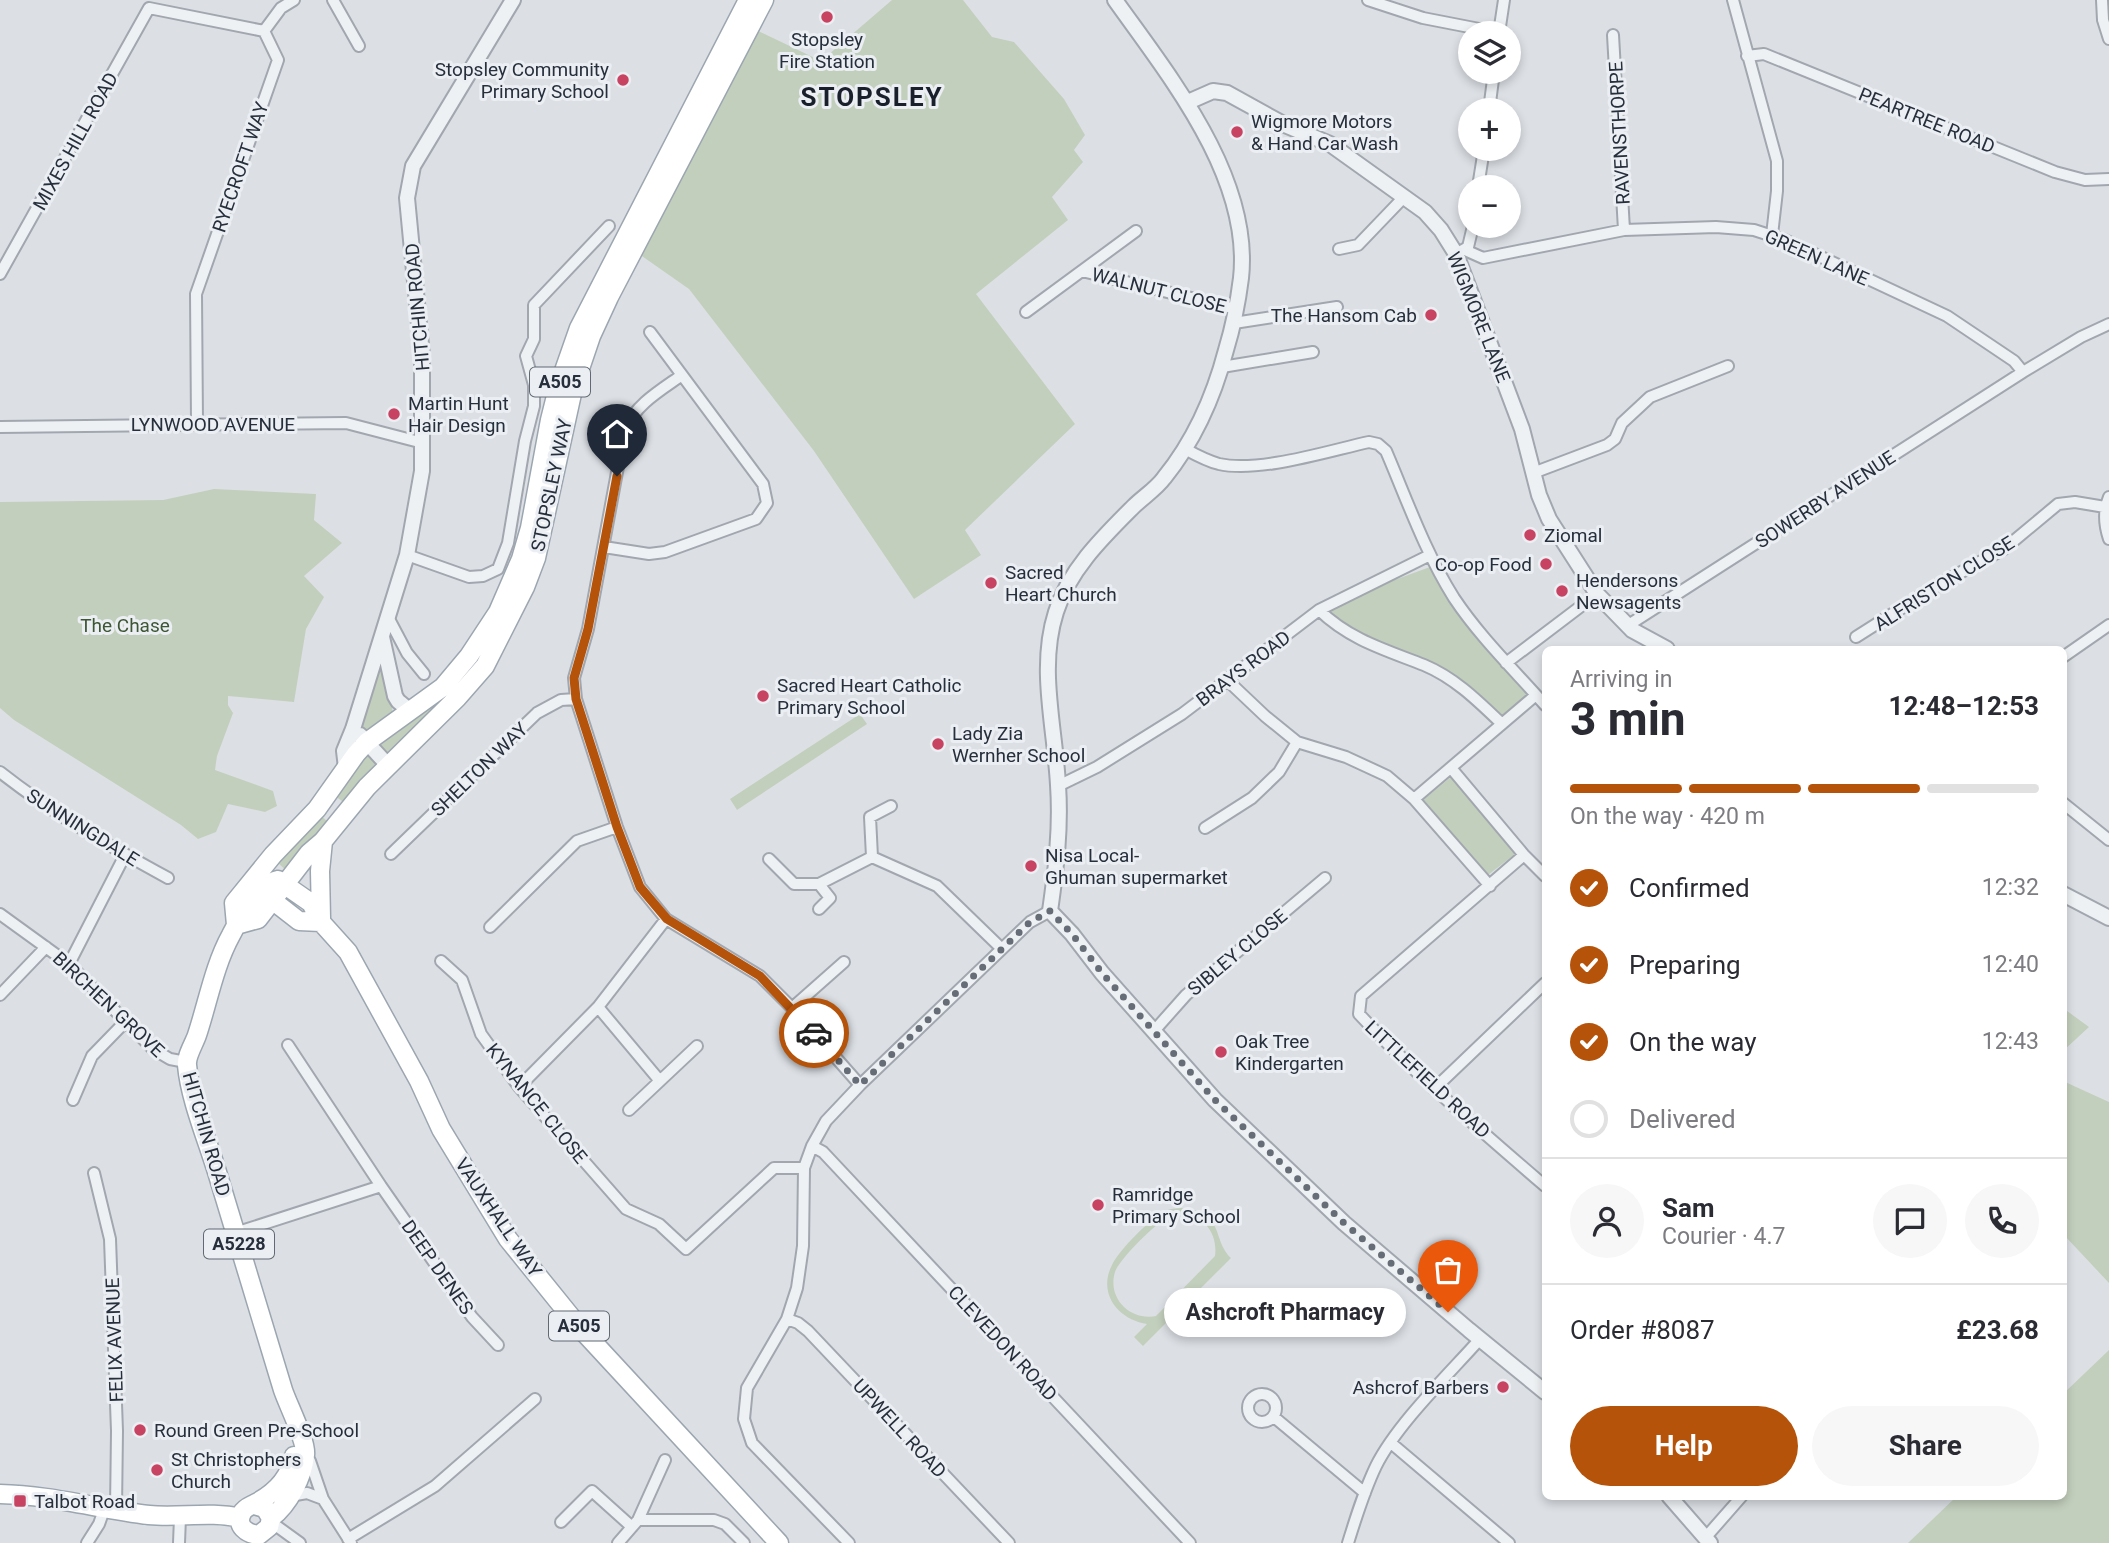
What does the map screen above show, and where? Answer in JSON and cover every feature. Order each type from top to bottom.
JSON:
[{"type":"main road","name":"STOPSLEY WAY","points":[[264,866],[317,809],[367,742],[429,699],[456,673],[498,612],[524,549],[552,410],[579,328],[748,0]]},
{"type":"main road","name":"STOPSLEY WAY","points":[[285,884],[367,788],[457,698],[485,666],[514,610],[536,558],[566,414],[592,336],[609,297],[764,0]]},
{"type":"main road","points":[[264,866],[261,883],[267,895],[299,920],[321,922],[323,902],[320,871],[323,841]]},
{"type":"main road","name":"HITCHIN ROAD","points":[[254,1505],[269,1495],[287,1476],[295,1449],[295,1425],[235,1233],[186,1062],[198,1034],[225,944],[236,925],[234,903],[264,866]]},
{"type":"main road","points":[[236,925],[258,919],[267,895],[285,884]]},
{"type":"main road","name":"VAUXHALL WAY","points":[[285,884],[312,903],[321,922],[348,952],[419,1081],[441,1129],[508,1239],[580,1328],[779,1543]]},
{"type":"main road","name":"HITCHIN ROAD","points":[[295,1425],[302,1435],[306,1455]]},
{"type":"main road","points":[[271,1520],[265,1508],[254,1505],[246,1508],[240,1518],[242,1528],[250,1539],[264,1533],[290,1496],[306,1455]]},
{"type":"main road","points":[[0,1494],[30,1494],[150,1515],[227,1515],[240,1518]]},
{"type":"street","points":[[264,31],[281,8],[294,0]]},
{"type":"street","points":[[333,0],[359,46]]},
{"type":"street","name":"HITCHIN ROAD","points":[[346,768],[344,751],[407,555],[422,471],[422,355],[407,198],[413,166],[513,0]]},
{"type":"street","points":[[1050,911],[1059,845],[1058,786],[1046,663],[1049,634],[1067,586],[1084,560],[1133,507],[1163,480],[1185,449],[1211,399],[1235,316],[1241,263],[1236,214],[1222,171],[1188,102],[1115,0]]},
{"type":"street","points":[[1368,0],[1423,18],[1458,25]]},
{"type":"street","points":[[1501,21],[1504,0]]},
{"type":"street","points":[[1733,0],[1777,161],[1772,235]]},
{"type":"street","points":[[2102,0],[2103,20],[2109,39]]},
{"type":"street","name":"MIXES HILL ROAD","points":[[0,274],[149,8],[264,31]]},
{"type":"street","name":"RYECROFT WAY","points":[[197,423],[196,294],[278,60],[264,31]]},
{"type":"street","name":"RAVENSTHORPE","points":[[1613,35],[1624,230]]},
{"type":"street","name":"PEARTREE ROAD","points":[[1747,55],[1764,54],[2055,172],[2085,180],[2109,179]]},
{"type":"street","name":"WIGMORE LANE","points":[[1188,102],[1213,91],[1227,93],[1285,125],[1330,144],[1405,196],[1425,212],[1441,230],[1460,252],[1522,429],[1539,495],[1549,519],[1597,594],[1627,626],[1662,646]]},
{"type":"street","points":[[1339,249],[1358,246],[1405,196]]},
{"type":"street","name":"STOPSLEY WAY","points":[[407,555],[469,577],[483,576],[498,569],[508,543],[525,441],[534,406],[534,385],[526,356],[534,339],[534,305],[609,226]]},
{"type":"street","name":"GREEN LANE","points":[[1460,252],[1483,258],[1492,257],[1624,230],[1726,227],[1754,230],[1772,235],[1947,316],[2014,360],[2023,372]]},
{"type":"street","name":"WALNUT CLOSE","points":[[1026,312],[1136,231]]},
{"type":"street","points":[[1460,252],[1471,238]]},
{"type":"street","name":"WALNUT CLOSE","points":[[1082,271],[1235,316]]},
{"type":"street","points":[[1235,316],[1337,307]]},
{"type":"street","name":"SOWERBY AVENUE","points":[[1627,626],[2023,372],[2081,337],[2109,324]]},
{"type":"street","points":[[604,547],[649,554],[665,552],[756,519],[767,503],[763,484],[650,332]]},
{"type":"street","points":[[1222,367],[1313,352]]},
{"type":"street","points":[[1533,473],[1607,445],[1615,439],[1622,423],[1650,397],[1728,366]]},
{"type":"street","points":[[682,375],[644,402],[631,415],[625,429],[588,629],[574,678],[576,699],[617,827],[640,887],[667,919],[760,976],[860,1085]]},
{"type":"street","name":"LYNWOOD AVENUE","points":[[0,427],[346,423],[422,443]]},
{"type":"street","points":[[1185,449],[1204,459],[1237,466],[1260,465],[1369,442],[1378,444],[1386,451],[1430,555],[1455,598],[1506,663],[1542,702]]},
{"type":"street","points":[[2107,502],[2105,527],[2109,539]]},
{"type":"street","name":"ALFRISTON CLOSE","points":[[1856,637],[1941,583],[2004,549],[2057,504],[2107,502]]},
{"type":"street","name":"BRAYS ROAD","points":[[1058,786],[1097,767],[1182,715],[1319,610],[1430,555]]},
{"type":"street","points":[[1506,663],[1597,594]]},
{"type":"street","points":[[1319,610],[1335,625],[1362,642],[1426,666],[1466,689],[1502,724]]},
{"type":"street","points":[[388,617],[407,653],[424,674]]},
{"type":"street","points":[[2067,654],[2109,625]]},
{"type":"street","name":"HITCHIN ROAD","points":[[382,637],[395,696],[398,702],[410,711]]},
{"type":"street","points":[[1227,680],[1265,716],[1297,741],[1346,757],[1387,776],[1414,799],[1490,886]]},
{"type":"street","points":[[1414,799],[1536,695]]},
{"type":"street","name":"SHELTON WAY","points":[[391,854],[537,713],[561,700],[576,699]]},
{"type":"street","points":[[353,729],[384,761],[386,769]]},
{"type":"street","points":[[1205,828],[1252,798],[1279,772],[1297,741]]},
{"type":"street","points":[[1451,768],[1542,873]]},
{"type":"street","name":"SUNNINGDALE","points":[[0,772],[23,790],[125,855],[168,878]]},
{"type":"street","points":[[872,857],[870,817],[891,806]]},
{"type":"street","points":[[2067,806],[2109,840]]},
{"type":"street","points":[[491,927],[577,841],[617,827]]},
{"type":"street","points":[[69,964],[125,855]]},
{"type":"street","name":"LITTLEFIELD ROAD","points":[[1524,855],[1361,996],[1359,1014],[1394,1052],[1434,1089],[1542,1183]]},
{"type":"street","points":[[872,857],[937,886],[1002,949]]},
{"type":"street","points":[[769,859],[794,884],[819,884],[872,857]]},
{"type":"street","name":"SIBLEY CLOSE","points":[[1154,1031],[1186,995],[1325,877]]},
{"type":"street","points":[[819,884],[830,898],[819,909]]},
{"type":"street","points":[[2067,896],[2109,918]]},
{"type":"street","points":[[849,1543],[752,1443],[744,1419],[747,1388],[787,1319],[802,1267],[804,1168],[826,1121],[860,1085],[1030,922],[1050,911]]},
{"type":"street","points":[[1050,911],[1215,1100],[1344,1223],[1542,1390]]},
{"type":"street","name":"BIRCHEN GROVE","points":[[0,914],[69,964],[161,1055],[186,1062]]},
{"type":"street","points":[[519,1087],[598,1007],[667,919]]},
{"type":"street","points":[[0,995],[47,947]]},
{"type":"street","name":"KYNANCE CLOSE","points":[[441,961],[462,980],[481,1034],[519,1087],[626,1209],[659,1224],[686,1249],[774,1168],[804,1168]]},
{"type":"street","points":[[792,1008],[844,962]]},
{"type":"street","points":[[1434,1089],[1542,986]]},
{"type":"street","points":[[598,1007],[660,1082]]},
{"type":"street","points":[[73,1100],[92,1056],[126,1021]]},
{"type":"street","name":"DEEP DENES","points":[[288,1045],[472,1317],[498,1345]]},
{"type":"street","points":[[629,1110],[697,1046]]},
{"type":"street","name":"CLEVEDON ROAD","points":[[812,1146],[823,1152],[1190,1543]]},
{"type":"street","name":"FELIX AVENUE","points":[[94,1173],[110,1239],[117,1431],[110,1508]]},
{"type":"street","points":[[235,1233],[381,1186]]},
{"type":"street","name":"UPWELL ROAD","points":[[787,1319],[799,1323],[808,1331],[1009,1543]]},
{"type":"street","points":[[1348,1543],[1364,1493],[1391,1443],[1480,1339]]},
{"type":"street","points":[[306,1455],[323,1499],[345,1539],[435,1486],[535,1399]]},
{"type":"street","points":[[1274,1417],[1364,1493]]},
{"type":"street","points":[[1391,1443],[1508,1543]]},
{"type":"street","points":[[618,1543],[635,1524],[665,1460]]},
{"type":"street","points":[[561,1522],[592,1491],[635,1524],[714,1520],[725,1524],[744,1543]]},
{"type":"street","points":[[290,1496],[307,1493],[323,1499]]},
{"type":"street","points":[[1673,1500],[1708,1540],[1739,1500]]},
{"type":"street","points":[[87,1543],[110,1508]]},
{"type":"street","points":[[179,1543],[180,1517]]},
{"type":"street","points":[[271,1520],[300,1543]]},
{"type":"green space","points":[[892,0],[963,0],[992,37],[1014,42],[1064,99],[1085,135],[1074,150],[1083,162],[1052,197],[1068,220],[976,294],[1075,424],[965,530],[981,555],[914,599],[814,451],[689,289],[639,254],[756,30],[821,61]]},
{"type":"green space","points":[[630,248],[496,633],[456,687],[388,754],[377,745],[485,643]]},
{"type":"green space","name":"The Chase","points":[[214,489],[316,494],[314,520],[342,543],[304,576],[324,597],[306,629],[294,702],[228,696],[228,705],[233,713],[217,756],[215,770],[273,791],[277,806],[265,812],[228,804],[216,832],[198,839],[181,825],[14,720],[0,708],[0,502],[163,500]]},
{"type":"green space","points":[[1430,567],[1450,604],[1527,695],[1503,717],[1469,687],[1340,624],[1327,611],[1389,582]]},
{"type":"green space","points":[[382,662],[389,683],[393,715],[368,734],[363,733],[361,721],[379,664]]},
{"type":"green space","points":[[860,714],[867,724],[737,810],[730,799]]},
{"type":"green space","points":[[368,750],[378,765],[346,804],[335,796]]},
{"type":"green space","points":[[1451,777],[1515,854],[1488,875],[1423,800]]},
{"type":"green space","points":[[320,815],[327,821],[288,872],[278,863]]},
{"type":"green space","points":[[2067,1011],[2089,1027],[2067,1047]]},
{"type":"green space","points":[[2067,1083],[2109,1102],[2109,1283],[2067,1238]]},
{"type":"green space","points":[[1187,1208],[1199,1212],[1213,1222],[1225,1251],[1231,1258],[1143,1346],[1134,1337],[1147,1324],[1128,1317],[1113,1304],[1107,1286],[1108,1276],[1115,1259],[1144,1227],[1165,1211]],"holes":[[[1176,1215],[1189,1215],[1202,1222],[1212,1233],[1215,1256],[1156,1316],[1146,1317],[1129,1311],[1114,1291],[1113,1282],[1118,1267],[1159,1223]]]},
{"type":"green space","points":[[2109,1350],[2109,1543],[1908,1543],[1953,1500],[2067,1500],[2067,1390]]},
{"type":"way so far","points":[[814,1033],[860,1085],[1030,922],[1050,911],[1215,1100],[1344,1223],[1448,1312]]},
{"type":"place","name":"Stopsley Fire Station","points":[[827,17]]},
{"type":"place","name":"Stopsley Community Primary School","points":[[623,80]]},
{"type":"place","name":"Wigmore Motors & Hand Car Wash","points":[[1237,132]]},
{"type":"place","name":"The Hansom Cab","points":[[1431,315]]},
{"type":"place","name":"Martin Hunt Hair Design","points":[[394,414]]},
{"type":"place","name":"Ziomal","points":[[1530,535]]},
{"type":"place","name":"Co-op Food","points":[[1546,564]]},
{"type":"place","name":"Sacred Heart Church","points":[[991,583]]},
{"type":"place","name":"Hendersons Newsagents","points":[[1562,591]]},
{"type":"place","name":"Sacred Heart Catholic Primary School","points":[[763,696]]},
{"type":"place","name":"Lady Zia Wernher School","points":[[938,744]]},
{"type":"place","name":"Nisa Local- Ghuman supermarket","points":[[1031,866]]},
{"type":"place","name":"Oak Tree Kindergarten","points":[[1221,1052]]},
{"type":"place","name":"Ramridge Primary School","points":[[1098,1205]]},
{"type":"place","name":"Ashcroft Pharmacy","points":[[1448,1312]]},
{"type":"place","name":"Ashcrof Barbers","points":[[1503,1387]]},
{"type":"place","name":"Round Green Pre-School","points":[[140,1430]]},
{"type":"place","name":"St Christophers Church","points":[[157,1470]]},
{"type":"place","name":"Talbot Road","points":[[20,1501]]},
{"type":"district","name":"STOPSLEY","points":[[872,97]]},
{"type":"route","points":[[617,476],[588,629],[574,678],[576,699],[617,827],[640,887],[667,919],[760,976],[814,1033]]}]
